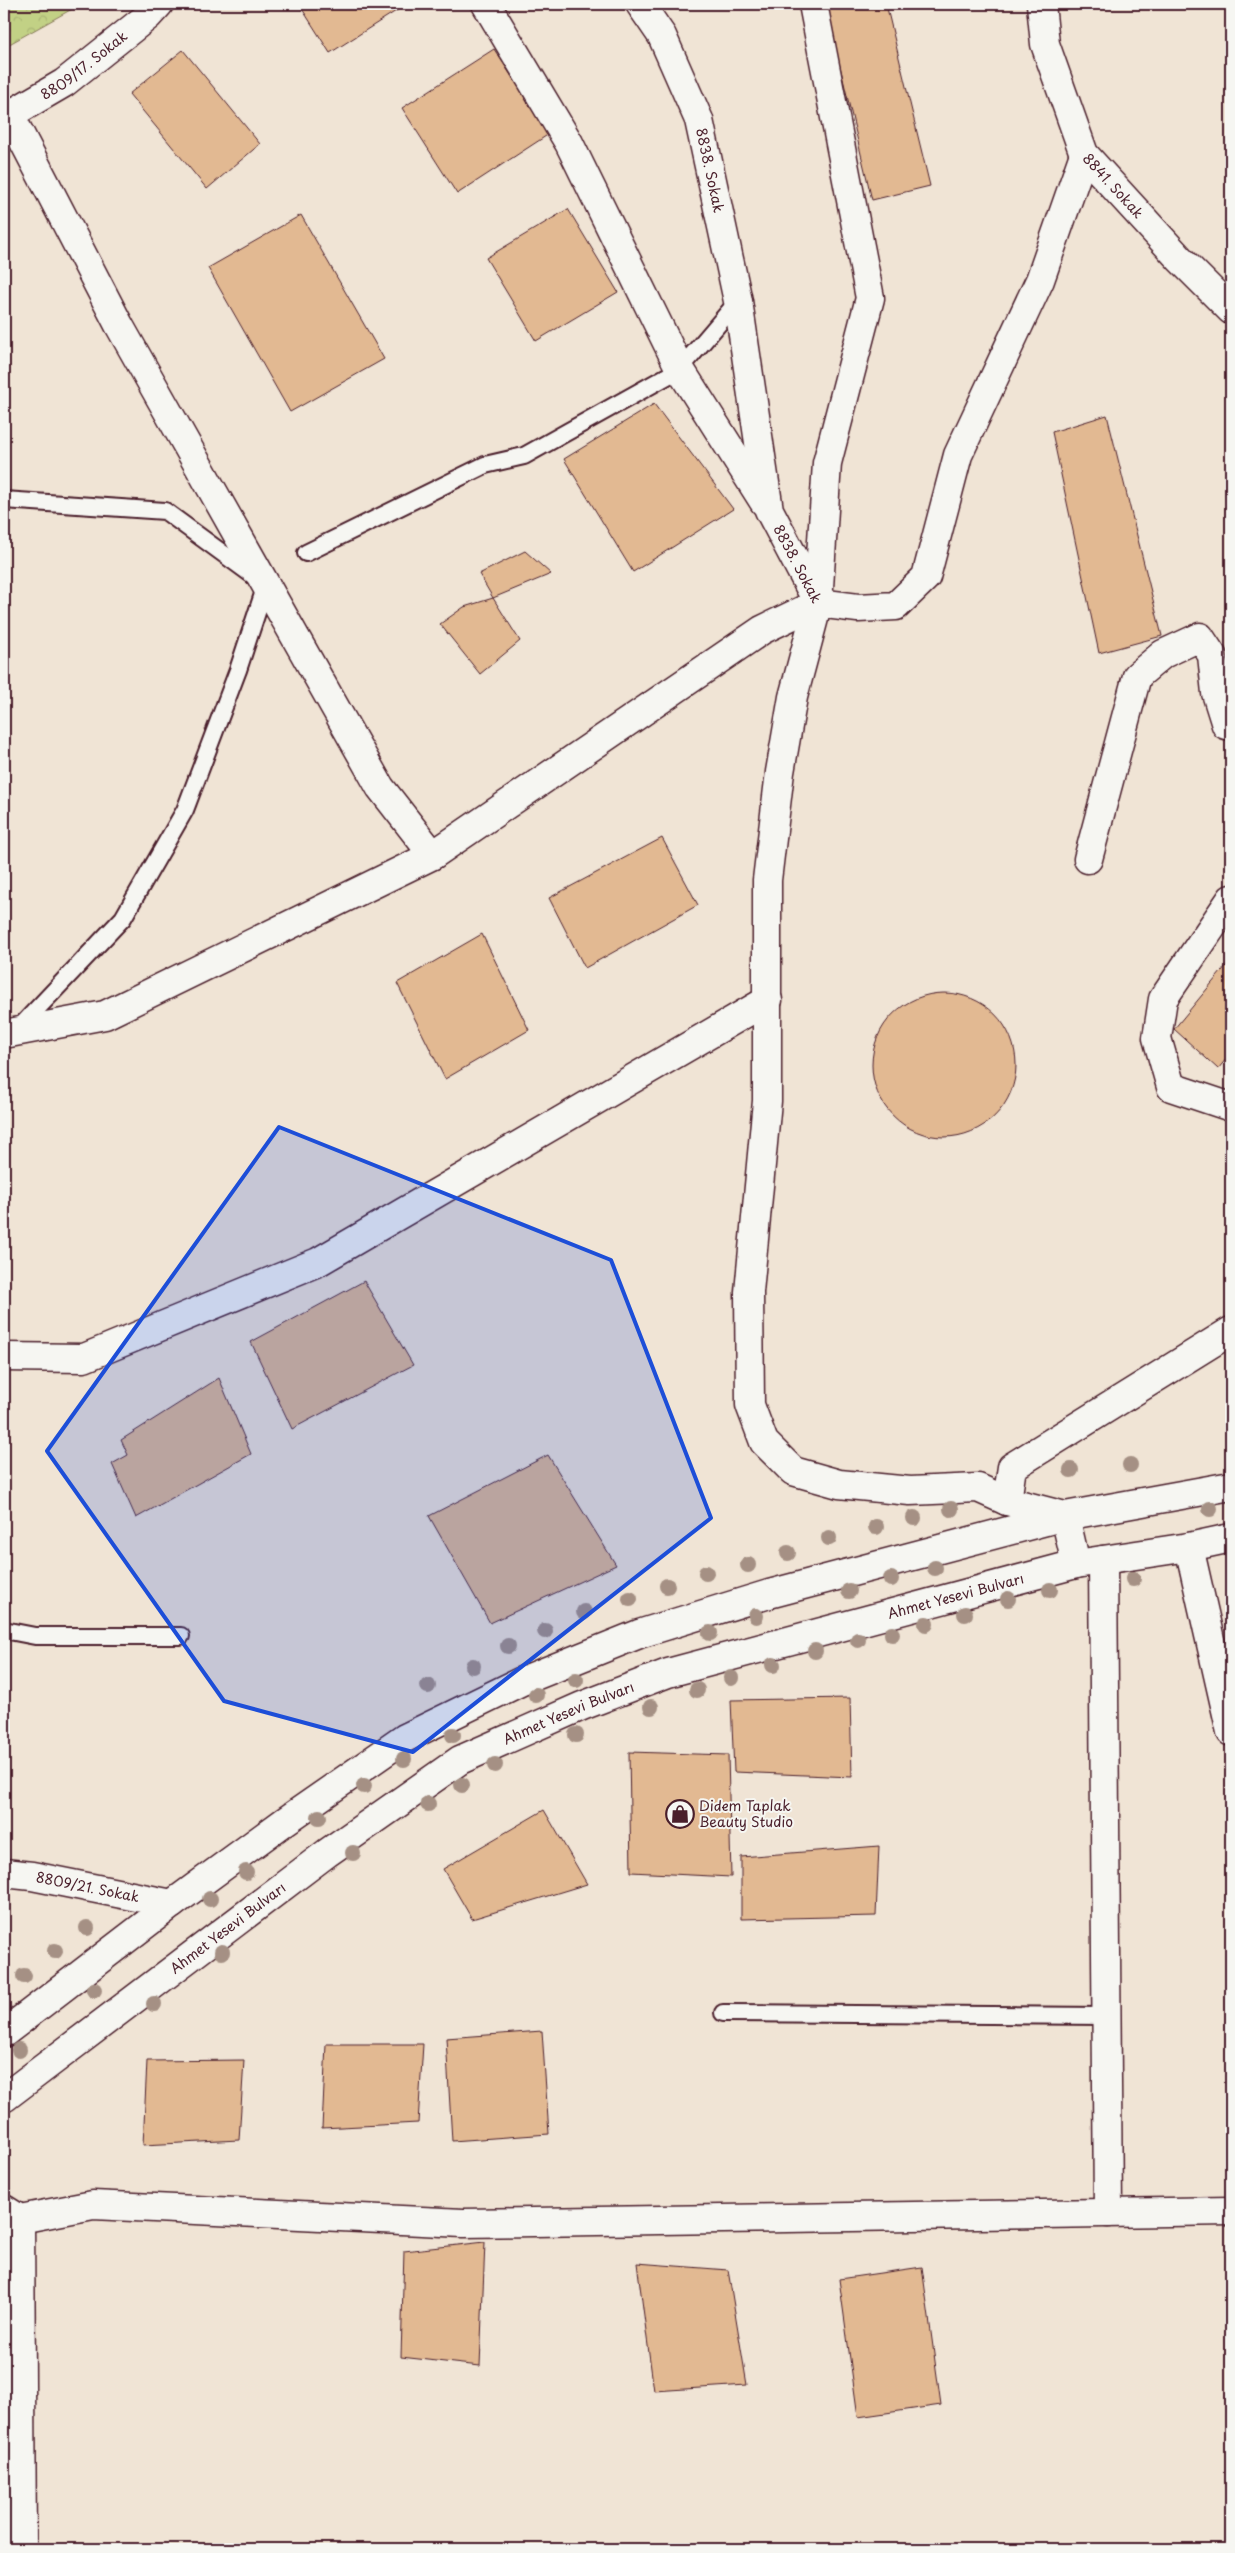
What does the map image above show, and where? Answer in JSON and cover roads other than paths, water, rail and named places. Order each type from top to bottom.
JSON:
[{"type":"street","name":"8809/17. Sokak","points":[[7,116],[64,83],[148,16],[158,4]]},
{"type":"street","points":[[486,4],[569,143],[680,369],[769,510]]},
{"type":"street","name":"8838. Sokak","points":[[640,4],[662,36],[699,120],[738,301],[769,510],[818,603],[858,608],[896,606],[926,577],[958,455],[1040,280],[1084,154]]},
{"type":"street","points":[[813,4],[870,298],[827,463],[818,603],[794,697],[779,781],[767,880],[767,1101],[749,1292],[750,1405],[764,1442],[793,1471],[839,1484],[910,1491],[978,1488],[1007,1501],[1065,1516]]},
{"type":"street","name":"8841. Sokak","points":[[1041,4],[1045,44],[1084,154],[1180,259],[1231,310]]},
{"type":"street","points":[[7,116],[119,325],[380,787],[432,855]]},
{"type":"street","points":[[10,1033],[105,1015],[432,855],[762,630],[818,603]]},
{"type":"street","points":[[1088,860],[1137,676],[1163,654],[1200,637],[1212,655],[1216,693],[1226,725],[1231,726]]},
{"type":"street","points":[[1231,899],[1163,999],[1157,1038],[1171,1087],[1231,1108]]},
{"type":"street","points":[[4,1357],[84,1358],[318,1262],[768,1000]]},
{"type":"street","points":[[1007,1501],[1012,1467],[1231,1331]]},
{"type":"street","points":[[4,2033],[172,1904],[284,1822],[405,1738],[522,1681],[639,1634],[769,1594],[1065,1516],[1231,1486]]},
{"type":"street","points":[[1065,1516],[1076,1564]]},
{"type":"street","name":"Ahmet Yesevi Bulvarı","points":[[4,2098],[326,1853],[460,1760],[582,1706],[668,1674],[1076,1564],[1190,1547],[1231,1538]]},
{"type":"street","points":[[1190,1547],[1231,1732]]},
{"type":"street","points":[[1103,1560],[1108,2213]]},
{"type":"street","name":"8809/21. Sokak","points":[[4,1874],[32,1876],[172,1904]]},
{"type":"street","points":[[22,2549],[12,2214],[93,2205],[463,2223],[1231,2211]]},
{"type":"lane","points":[[306,553],[485,465],[524,456],[680,369],[738,301]]},
{"type":"lane","points":[[4,500],[165,511],[266,585],[238,670],[185,810],[123,918],[10,1033]]},
{"type":"lane","points":[[4,1630],[35,1636],[181,1636]]},
{"type":"lane","points":[[723,2013],[1106,2016]]},
{"type":"place","name":"Didem Taplak Beauty Studio","points":[[680,1814]]}]
